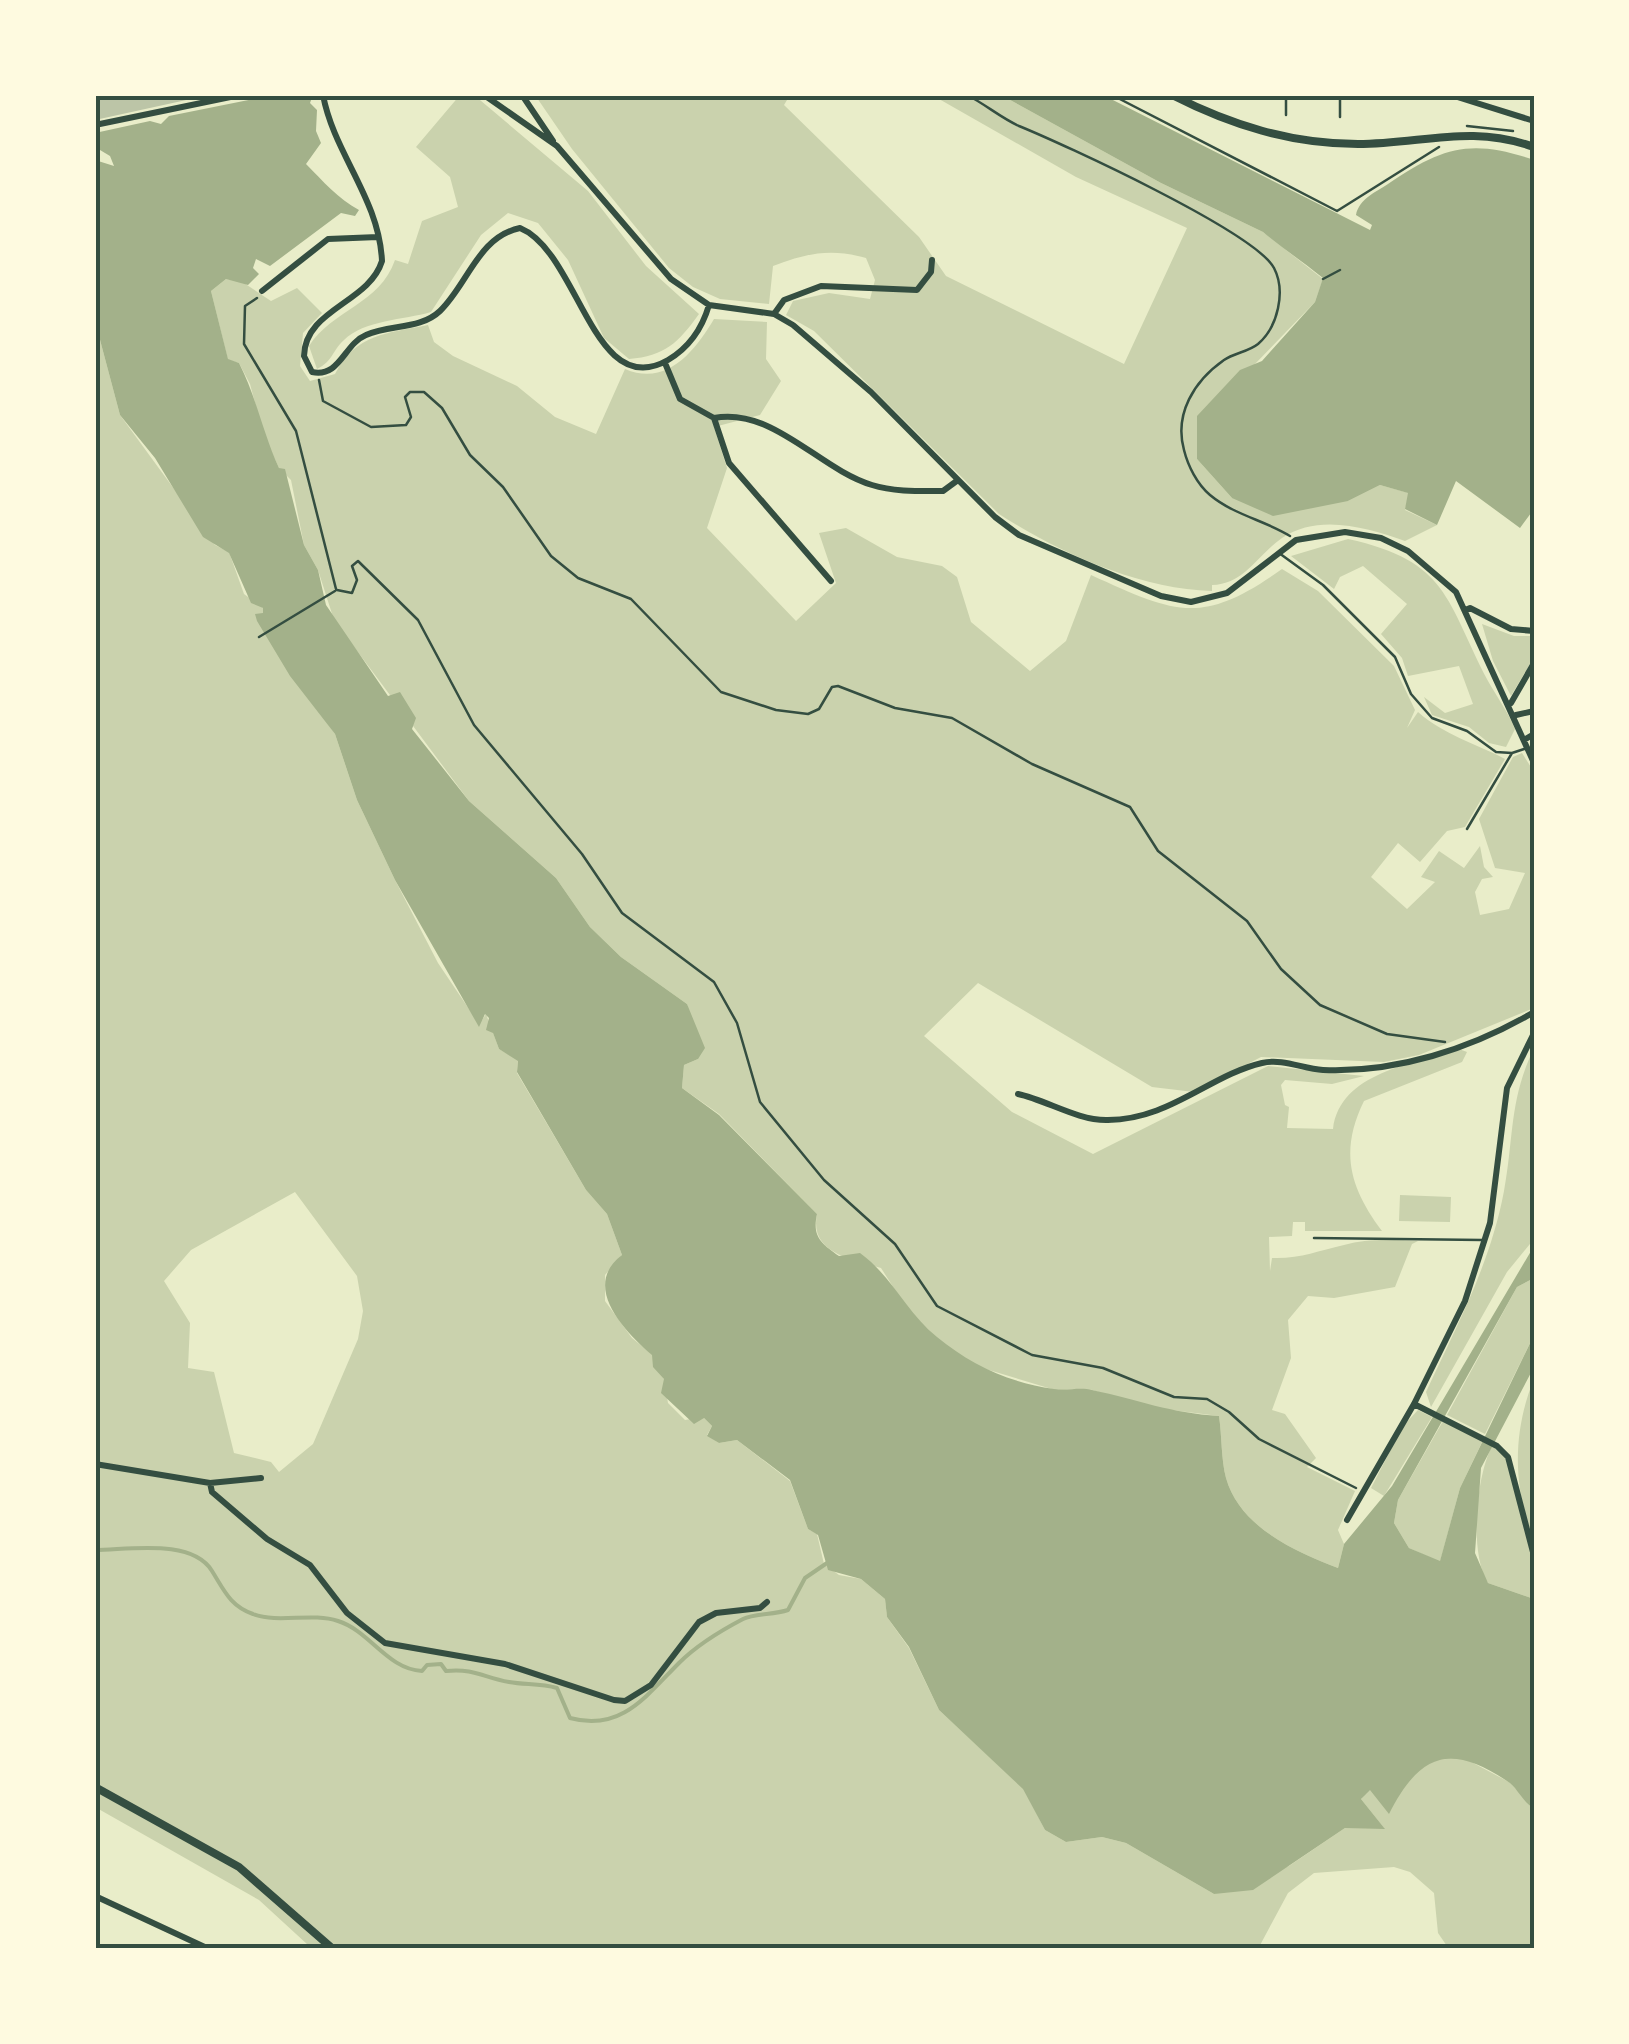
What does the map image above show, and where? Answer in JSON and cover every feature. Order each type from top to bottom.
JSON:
[{"type":"street","points":[[95,125],[240,95]]},
{"type":"street","points":[[323,95],[332,133],[362,183],[382,261],[374,280],[317,323],[306,338],[305,362],[318,374],[334,368],[364,335],[427,320],[440,312],[492,243],[520,228],[534,234],[551,252],[572,282],[602,347],[612,356],[644,366],[665,362],[698,333],[710,305]]},
{"type":"street","points":[[484,95],[557,146]]},
{"type":"street","points":[[522,95],[557,146],[656,265],[710,305],[774,314],[814,342],[1019,535],[1169,599],[1202,600],[1227,592],[1296,540],[1346,532],[1380,538],[1425,562],[1456,592],[1511,704],[1534,763]]},
{"type":"street","points":[[1172,95],[1226,120],[1310,141],[1376,144],[1474,133],[1534,147]]},
{"type":"street","points":[[1451,95],[1534,121]]},
{"type":"street","points":[[262,291],[328,240],[378,236]]},
{"type":"street","points":[[774,314],[784,300],[821,286],[917,290],[931,272],[932,260]]},
{"type":"street","points":[[665,362],[680,399],[714,418],[732,415],[763,425],[873,486],[944,491],[958,480]]},
{"type":"street","points":[[714,418],[729,463],[832,581]]},
{"type":"street","points":[[1465,610],[1470,608],[1510,629],[1534,631]]},
{"type":"street","points":[[1511,704],[1534,663]]},
{"type":"street","points":[[1516,715],[1534,710]]},
{"type":"street","points":[[1525,744],[1534,734]]},
{"type":"street","points":[[1018,1094],[1092,1118],[1142,1114],[1169,1107],[1262,1063],[1320,1070],[1366,1068],[1458,1047],[1534,1012]]},
{"type":"street","points":[[1346,1520],[1414,1404],[1466,1301],[1486,1241],[1507,1088],[1534,1032]]},
{"type":"street","points":[[1414,1404],[1497,1446],[1512,1466],[1534,1556]]},
{"type":"street","points":[[95,1464],[210,1484],[261,1478]]},
{"type":"street","points":[[210,1484],[212,1492],[267,1539],[310,1565],[347,1614],[385,1643],[505,1664],[600,1697],[625,1701],[639,1694],[699,1622],[716,1613],[760,1608],[767,1602]]},
{"type":"street","points":[[95,1787],[239,1866],[333,1949]]},
{"type":"street","points":[[95,1896],[210,1949]]},
{"type":"lane","points":[[1278,553],[1323,585],[1394,657],[1411,694],[1432,718],[1467,731],[1496,752],[1512,752]]},
{"type":"lane","points":[[1467,829],[1512,752],[1525,744]]},
{"type":"lane","points":[[1314,1238],[1486,1241]]},
{"type":"path","points":[[967,95],[1090,161],[1123,170],[1164,198],[1209,219],[1273,265],[1281,292],[1265,338],[1224,361],[1187,400],[1180,415],[1180,438],[1187,462],[1208,493],[1296,540]]},
{"type":"path","points":[[1112,95],[1337,210],[1443,145]]},
{"type":"path","points":[[1286,95],[1286,115]]},
{"type":"path","points":[[1340,95],[1340,117]]},
{"type":"path","points":[[1456,127],[1493,126],[1521,133]]},
{"type":"path","points":[[1323,278],[1340,270]]},
{"type":"path","points":[[262,291],[246,306],[242,320],[244,344],[296,431],[337,590]]},
{"type":"path","points":[[318,374],[323,401],[370,427],[406,426],[411,417],[405,397],[410,392],[424,392],[436,400],[470,455],[503,487],[551,556],[578,578],[631,599],[722,692],[776,710],[808,714],[819,710],[832,688],[838,686],[895,708],[952,718],[1032,764],[1130,807],[1158,851],[1246,921],[1281,969],[1320,1006],[1388,1034],[1451,1042],[1458,1047]]},
{"type":"path","points":[[259,637],[337,590],[352,593],[357,580],[352,566],[358,561],[418,620],[474,725],[572,842],[636,928],[701,969],[714,982],[737,1023],[760,1102],[824,1180],[895,1244],[937,1306],[1032,1354],[1104,1368],[1174,1397],[1207,1399],[1229,1412],[1259,1439],[1364,1491]]},
{"type":"shaded area","points":[[273,95],[313,95],[310,103],[317,110],[316,131],[321,143],[306,164],[337,195],[359,210],[355,216],[341,213],[270,266],[256,259],[253,268],[259,274],[248,285],[226,279],[211,291],[228,359],[239,363],[279,468],[285,469],[304,545],[318,570],[326,605],[388,696],[400,692],[416,718],[412,729],[469,801],[556,878],[590,927],[621,957],[687,1004],[705,1048],[698,1059],[684,1065],[682,1088],[719,1115],[817,1214],[817,1234],[827,1247],[839,1256],[860,1253],[937,1337],[992,1371],[1038,1386],[1087,1389],[1219,1416],[1226,1478],[1243,1510],[1287,1545],[1338,1568],[1344,1544],[1392,1486],[1534,1246],[1534,1278],[1517,1287],[1398,1500],[1394,1523],[1409,1548],[1440,1561],[1460,1488],[1534,1335],[1534,1367],[1481,1468],[1475,1553],[1488,1583],[1534,1599],[1534,1808],[1511,1784],[1487,1769],[1468,1761],[1438,1761],[1412,1778],[1389,1814],[1370,1790],[1361,1799],[1385,1829],[1345,1828],[1253,1890],[1214,1894],[1126,1843],[1102,1837],[1066,1842],[1045,1830],[1023,1789],[939,1710],[909,1647],[887,1617],[885,1599],[861,1579],[828,1570],[818,1535],[808,1529],[790,1480],[737,1440],[719,1443],[707,1436],[712,1426],[704,1418],[694,1424],[661,1393],[664,1379],[653,1367],[652,1355],[619,1321],[606,1294],[605,1280],[610,1267],[622,1255],[607,1214],[586,1190],[517,1072],[518,1061],[499,1049],[493,1033],[486,1030],[489,1018],[485,1014],[479,1027],[395,880],[357,800],[335,734],[290,676],[257,621],[255,614],[263,613],[263,608],[251,603],[229,553],[203,537],[155,458],[120,415],[95,321],[95,160],[114,166],[110,156],[95,147],[95,133],[150,121],[161,124],[169,116]]},
{"type":"shaded area","points":[[460,95],[474,95],[588,191],[646,266],[699,314],[677,340],[652,355],[629,359],[604,338],[568,260],[538,223],[508,213],[481,235],[431,312],[352,333],[317,369],[309,346],[319,334],[378,287],[395,260],[408,264],[422,221],[458,207],[450,177],[416,147]]},
{"type":"shaded area","points":[[535,95],[790,95],[784,105],[919,237],[946,276],[1124,364],[1187,228],[1076,177],[932,95],[1001,95],[1161,183],[1263,232],[1323,279],[1315,302],[1254,365],[1197,459],[1232,498],[1348,501],[1380,485],[1409,493],[1405,510],[1437,525],[1405,541],[1344,525],[1296,530],[1233,580],[1212,585],[1212,591],[1156,584],[1074,555],[999,514],[814,331],[786,315],[793,301],[829,293],[870,299],[875,280],[866,258],[819,253],[773,266],[769,304],[720,299],[693,287],[669,268],[572,149]]},
{"type":"shaded area","points":[[1001,95],[1103,95],[1370,230],[1372,225],[1356,215],[1364,200],[1441,154],[1492,149],[1534,160],[1534,509],[1520,528],[1456,481],[1437,525],[1405,509],[1408,493],[1380,485],[1348,501],[1273,516],[1232,498],[1197,459],[1197,416],[1240,370],[1262,361],[1315,302],[1323,278],[1263,232],[1161,183]]},
{"type":"shaded area","points":[[226,279],[241,281],[271,301],[297,288],[322,313],[303,333],[300,366],[310,381],[335,374],[363,343],[428,325],[434,342],[453,356],[517,386],[555,417],[596,434],[625,369],[640,373],[667,370],[689,354],[714,319],[767,322],[766,359],[781,381],[760,415],[714,427],[727,468],[707,528],[796,621],[836,583],[819,533],[846,528],[897,557],[942,566],[957,577],[971,622],[1030,671],[1066,641],[1091,575],[1145,598],[1188,608],[1230,600],[1282,569],[1318,591],[1394,666],[1415,710],[1407,728],[1418,712],[1449,733],[1505,759],[1465,827],[1447,831],[1420,862],[1398,843],[1371,877],[1407,909],[1435,882],[1421,877],[1439,851],[1464,868],[1480,846],[1484,867],[1493,877],[1482,879],[1475,892],[1480,915],[1509,909],[1525,873],[1495,868],[1479,819],[1513,757],[1522,753],[1534,772],[1534,1008],[1419,1055],[1384,1062],[1261,1057],[1194,1092],[1152,1087],[978,983],[924,1036],[1012,1112],[1093,1154],[1268,1066],[1364,1076],[1332,1084],[1285,1080],[1281,1085],[1285,1105],[1289,1107],[1287,1128],[1333,1129],[1349,1095],[1364,1083],[1421,1060],[1459,1049],[1467,1052],[1462,1062],[1364,1101],[1352,1137],[1352,1169],[1362,1200],[1382,1231],[1305,1231],[1305,1222],[1293,1222],[1292,1236],[1269,1237],[1270,1271],[1272,1258],[1300,1256],[1362,1241],[1418,1241],[1412,1244],[1395,1287],[1334,1298],[1308,1296],[1288,1320],[1291,1358],[1272,1410],[1285,1414],[1316,1458],[1307,1467],[1355,1491],[1338,1530],[1344,1544],[1338,1568],[1287,1545],[1243,1510],[1226,1478],[1219,1416],[1147,1407],[1089,1389],[1055,1390],[959,1361],[906,1307],[881,1268],[845,1257],[826,1246],[819,1238],[817,1214],[719,1114],[682,1088],[684,1065],[698,1059],[687,1004],[621,957],[590,927],[556,878],[469,801],[334,620],[318,570],[304,545],[291,480],[279,468],[264,436],[250,384],[239,363],[228,360],[211,291]]},
{"type":"shaded area","points":[[95,321],[120,415],[215,545],[229,552],[244,594],[263,608],[278,652],[335,734],[357,800],[438,963],[473,1015],[482,1020],[486,1014],[499,1049],[518,1060],[517,1073],[586,1190],[607,1214],[622,1255],[605,1275],[605,1301],[632,1338],[653,1355],[664,1379],[668,1403],[685,1420],[703,1417],[712,1426],[707,1435],[719,1443],[737,1440],[790,1481],[808,1529],[817,1534],[824,1564],[839,1575],[861,1579],[885,1599],[887,1617],[909,1648],[939,1710],[1024,1789],[1045,1830],[1066,1842],[1102,1837],[1126,1843],[1214,1894],[1289,1866],[1345,1828],[1384,1828],[1361,1799],[1369,1789],[1406,1781],[1430,1761],[1462,1757],[1509,1782],[1534,1808],[1534,1949],[1449,1949],[1438,1933],[1434,1893],[1410,1872],[1394,1867],[1314,1873],[1288,1893],[1258,1949],[306,1949],[308,1945],[259,1900],[95,1807]],"holes":[[[295,1192],[357,1276],[363,1311],[358,1339],[313,1444],[279,1472],[271,1462],[234,1453],[214,1372],[188,1368],[190,1323],[164,1281],[191,1250]]]},
{"type":"shaded area","points":[[1348,539],[1407,559],[1440,588],[1515,729],[1506,747],[1489,743],[1469,727],[1432,715],[1424,697],[1445,713],[1473,704],[1459,666],[1408,676],[1402,658],[1381,634],[1407,604],[1363,566],[1340,577],[1334,589],[1291,556]]},
{"type":"shaded area","points":[[1482,624],[1514,636],[1534,636],[1534,657],[1511,696],[1493,661]]},
{"type":"shaded area","points":[[1534,1048],[1534,1239],[1507,1272],[1431,1407],[1426,1392],[1471,1294],[1498,1218],[1516,1102]]},
{"type":"shaded area","points":[[1400,1195],[1451,1197],[1450,1222],[1399,1221]]},
{"type":"shaded area","points":[[1534,1278],[1534,1335],[1485,1434],[1447,1415],[1517,1287]]},
{"type":"shaded area","points":[[1534,1379],[1534,1540],[1522,1500],[1518,1459],[1522,1418]]},
{"type":"shaded area","points":[[1418,1410],[1432,1417],[1384,1496],[1371,1488],[1403,1426]]},
{"type":"shaded area","points":[[1443,1421],[1483,1440],[1460,1488],[1440,1562],[1409,1548],[1394,1523],[1398,1500]]},
{"type":"shaded area","points":[[1492,1446],[1508,1457],[1534,1556],[1534,1599],[1488,1583],[1482,1570],[1477,1515],[1482,1476]]},
{"type":"building","points":[[95,95],[200,95],[200,97],[95,120]]},
{"type":"waterway","points":[[95,1550],[158,1548],[190,1554],[203,1561],[233,1602],[245,1611],[263,1617],[338,1621],[410,1669],[422,1671],[427,1665],[441,1664],[446,1671],[557,1688],[570,1718],[588,1721],[604,1720],[631,1708],[693,1651],[735,1623],[788,1610],[805,1578],[827,1563]]}]
